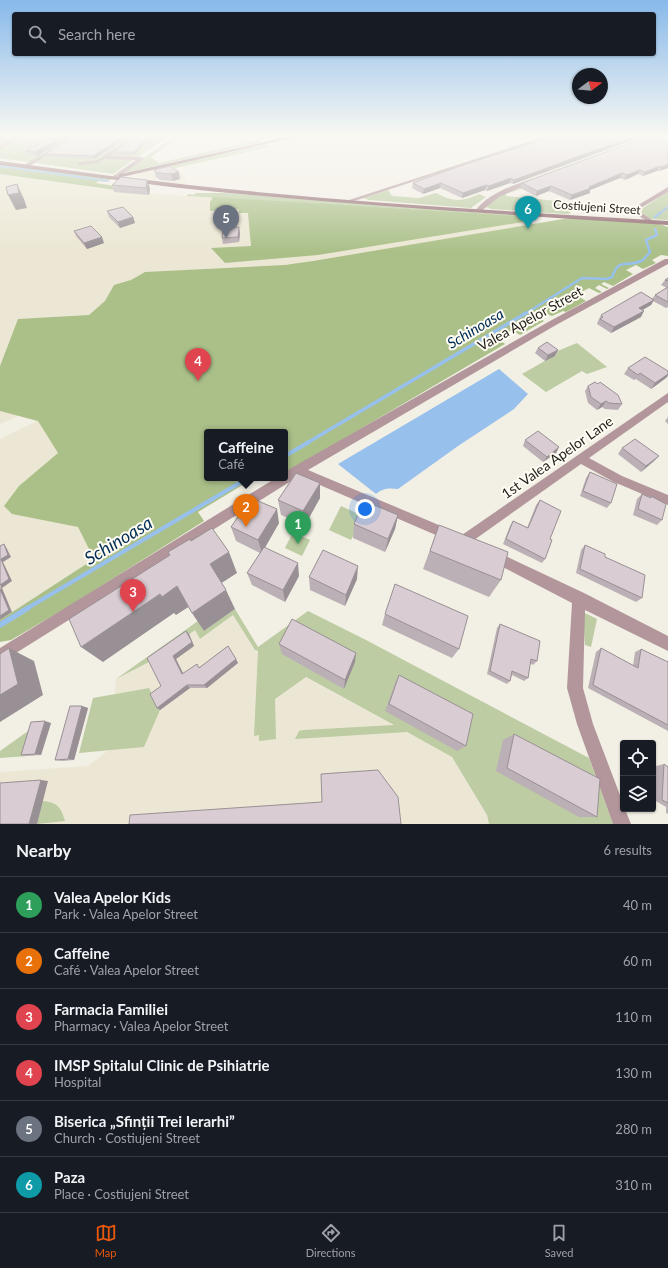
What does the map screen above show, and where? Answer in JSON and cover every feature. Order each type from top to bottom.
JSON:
[{"type":"street","name":"Costiujeni Street","points":[[87,174],[195,188],[478,211],[666,223]]},
{"type":"street","points":[[113,178],[118,174]]},
{"type":"street","points":[[113,178],[129,174]]},
{"type":"street","points":[[349,200],[430,174]]},
{"type":"street","points":[[478,211],[487,201],[501,192],[537,179]]},
{"type":"street","points":[[633,210],[668,189]]},
{"type":"street","points":[[633,210],[632,212],[637,220]]},
{"type":"street","points":[[633,210],[650,221]]},
{"type":"street","name":"Valea Apelor Street","points":[[288,476],[553,323],[668,260]]},
{"type":"street","name":"1st Valea Apelor Lane","points":[[463,541],[668,397]]},
{"type":"street","points":[[581,458],[618,479],[668,500]]},
{"type":"street","points":[[297,470],[463,541],[668,644]]},
{"type":"street","name":"Valea Apelor Street","points":[[0,656],[280,481]]},
{"type":"street","points":[[579,598],[575,688],[585,724],[622,824]]},
{"type":"shaded area","points":[[0,174],[116,190],[172,195],[524,216],[587,269],[288,430],[288,429],[204,429],[204,480],[94,559],[0,620],[0,439],[37,421],[18,416],[0,424]]},
{"type":"shaded area","points":[[136,174],[182,174],[186,178],[186,183],[189,185],[136,177]]},
{"type":"shaded area","points":[[233,615],[255,650],[452,757],[487,815],[489,824],[0,824],[0,772],[88,766],[160,711],[148,688],[115,694],[116,679],[151,661],[195,629],[200,638]]},
{"type":"green space","points":[[3,174],[77,174],[111,179],[107,182],[98,181],[96,183],[140,190],[116,190]]},
{"type":"green space","points":[[527,185],[529,186],[506,194],[506,196],[557,201],[573,209],[569,214],[565,214],[491,209],[486,207],[501,195]]},
{"type":"green space","points":[[388,190],[392,196],[419,198],[436,193],[458,200],[479,194],[486,197],[471,208],[369,200],[363,198]]},
{"type":"green space","points":[[668,192],[668,220],[648,219],[638,211]]},
{"type":"green space","points":[[196,193],[225,193],[524,216],[187,196],[188,194],[194,195]]},
{"type":"green space","points":[[213,197],[524,216],[529,221],[318,255],[225,263],[211,248],[251,246],[248,213],[239,213],[239,209],[210,211],[210,202]]},
{"type":"green space","points":[[569,218],[659,224],[668,227],[668,256],[661,255],[652,260],[656,263],[643,269],[636,265],[626,270],[633,274],[613,286],[604,282],[601,284],[609,288],[607,289],[599,285],[595,288],[602,292],[599,293],[589,288],[576,295],[586,301],[566,312],[563,311],[552,316],[544,313],[538,317],[544,321],[520,335],[512,330],[497,338],[505,344],[288,471],[288,429],[204,429],[204,481],[249,481],[198,512],[204,521],[71,605],[11,640],[0,642],[0,620],[94,559],[78,527],[12,514],[4,506],[19,486],[58,453],[38,421],[0,411],[0,366],[18,319],[89,315],[105,301],[114,285],[131,280],[145,272],[285,265]]},
{"type":"green space","points":[[577,343],[607,367],[587,374],[582,371],[546,392],[522,374],[557,354],[555,352]]},
{"type":"green space","points":[[341,506],[363,516],[351,540],[329,530]]},
{"type":"green space","points":[[293,532],[310,540],[302,556],[285,548]]},
{"type":"green space","points":[[235,609],[258,647],[308,611],[589,758],[613,824],[489,824],[487,815],[452,757],[407,732],[295,739],[299,731],[304,730],[394,725],[306,677],[275,699],[276,739],[259,741],[259,735],[254,736],[258,651],[255,650],[233,615],[200,639],[195,630],[151,661],[116,679],[198,621],[204,631]]},
{"type":"green space","points":[[583,612],[597,619],[591,647],[585,645]]},
{"type":"green space","points":[[149,688],[160,710],[144,747],[79,753],[93,698]]},
{"type":"green space","points":[[38,724],[28,756],[0,758],[0,751]]},
{"type":"green space","points":[[42,801],[58,806],[65,821],[37,824]]},
{"type":"water","points":[[499,369],[528,394],[514,409],[458,446],[398,489],[386,489],[376,494],[338,464]]},
{"type":"building","points":[[437,174],[529,174],[514,180],[511,178],[489,186],[486,185],[463,193],[441,183],[424,189],[413,183]]},
{"type":"building","points":[[545,174],[619,174],[589,187],[591,188],[572,195],[551,186],[537,191],[522,183]]},
{"type":"building","points":[[121,177],[147,180],[146,188],[112,185]]},
{"type":"building","points":[[17,184],[19,193],[8,195],[6,187]]},
{"type":"building","points":[[123,207],[133,217],[118,222],[107,211]]},
{"type":"building","points":[[91,226],[102,237],[84,243],[74,231]]},
{"type":"building","points":[[239,227],[238,237],[222,238],[223,228]]},
{"type":"building","points":[[668,287],[668,302],[655,295]]},
{"type":"building","points":[[641,292],[654,300],[639,308],[644,311],[614,327],[600,319],[603,317],[601,315]]},
{"type":"building","points":[[547,342],[558,350],[548,355],[538,348]]},
{"type":"building","points":[[645,357],[668,371],[668,374],[655,383],[640,373],[638,375],[628,368]]},
{"type":"building","points":[[595,382],[598,384],[600,382],[618,395],[622,404],[609,403],[606,401],[601,404],[591,397],[588,386]]},
{"type":"building","points":[[538,431],[559,447],[547,457],[525,440]]},
{"type":"building","points":[[635,439],[659,456],[646,466],[622,448]]},
{"type":"building","points":[[590,472],[617,484],[611,503],[583,491]]},
{"type":"building","points":[[296,473],[320,483],[303,511],[278,500]]},
{"type":"building","points":[[642,494],[651,498],[651,496],[666,504],[662,520],[638,509]]},
{"type":"building","points":[[251,498],[277,509],[258,540],[231,527]]},
{"type":"building","points":[[540,500],[561,511],[550,539],[552,540],[545,559],[506,539],[513,521],[528,528]]},
{"type":"building","points":[[364,501],[398,515],[388,539],[354,524]]},
{"type":"building","points":[[439,525],[508,552],[501,580],[430,551]]},
{"type":"building","points":[[212,528],[229,552],[210,564],[226,590],[192,613],[177,586],[162,597],[160,594],[81,647],[69,619],[170,555],[168,552],[190,539],[191,541]]},
{"type":"building","points":[[4,544],[8,555],[1,559],[9,579],[0,585],[0,546]]},
{"type":"building","points":[[585,545],[605,554],[605,557],[645,575],[642,598],[580,569]]},
{"type":"building","points":[[264,547],[298,563],[283,590],[247,573]]},
{"type":"building","points":[[323,550],[358,566],[346,595],[309,577]]},
{"type":"building","points":[[395,584],[468,616],[459,649],[385,614]]},
{"type":"building","points":[[0,589],[9,610],[0,616]]},
{"type":"building","points":[[292,619],[356,653],[345,680],[279,644]]},
{"type":"building","points":[[500,624],[540,641],[537,661],[531,659],[528,678],[512,671],[510,681],[490,671]]},
{"type":"building","points":[[186,631],[192,642],[173,656],[182,674],[197,664],[199,668],[228,646],[236,659],[204,685],[187,685],[157,708],[150,694],[161,686],[147,658]]},
{"type":"building","points":[[9,648],[18,684],[0,695],[0,654]]},
{"type":"building","points":[[601,648],[638,668],[641,649],[668,662],[668,725],[593,685]]},
{"type":"building","points":[[399,675],[473,714],[466,746],[389,704]]},
{"type":"building","points":[[70,706],[82,706],[68,759],[55,760]]},
{"type":"building","points":[[45,721],[35,754],[21,755],[31,722]]},
{"type":"building","points":[[514,734],[600,779],[597,817],[507,768]]},
{"type":"building","points":[[664,764],[668,767],[668,803],[662,800]]},
{"type":"building","points":[[378,770],[398,797],[401,824],[129,824],[130,815],[322,802],[321,774]]},
{"type":"building","points":[[41,780],[29,824],[0,824],[0,783]]},
{"type":"waterway","points":[[61,174],[108,181]]},
{"type":"waterway","name":"Schinoasa","points":[[659,214],[668,207]]},
{"type":"waterway","name":"Schinoasa","points":[[655,217],[660,213]]},
{"type":"waterway","name":"Schinoasa","points":[[525,314],[582,278],[607,279],[612,277],[617,267],[620,265],[636,263],[644,259],[650,252],[646,240],[657,235],[655,229]]},
{"type":"waterway","name":"Schinoasa","points":[[307,443],[526,313]]},
{"type":"waterway","name":"Schinoasa","points":[[288,454],[309,442]]},
{"type":"waterway","name":"Schinoasa","points":[[26,609],[243,481]]},
{"type":"waterway","name":"Schinoasa","points":[[0,625],[28,608]]},
{"type":"place","name":"Paza","points":[[528,229]]},
{"type":"place","name":"Biserica „Sfinții Trei Ierarhi”","points":[[226,238]]},
{"type":"place","name":"IMSP Spitalul Clinic de Psihiatrie","points":[[198,381]]},
{"type":"place","name":"Caffeine","points":[[246,527]]},
{"type":"place","name":"Valea Apelor Kids","points":[[298,544]]},
{"type":"place","name":"Farmacia Familiei","points":[[133,612]]}]
